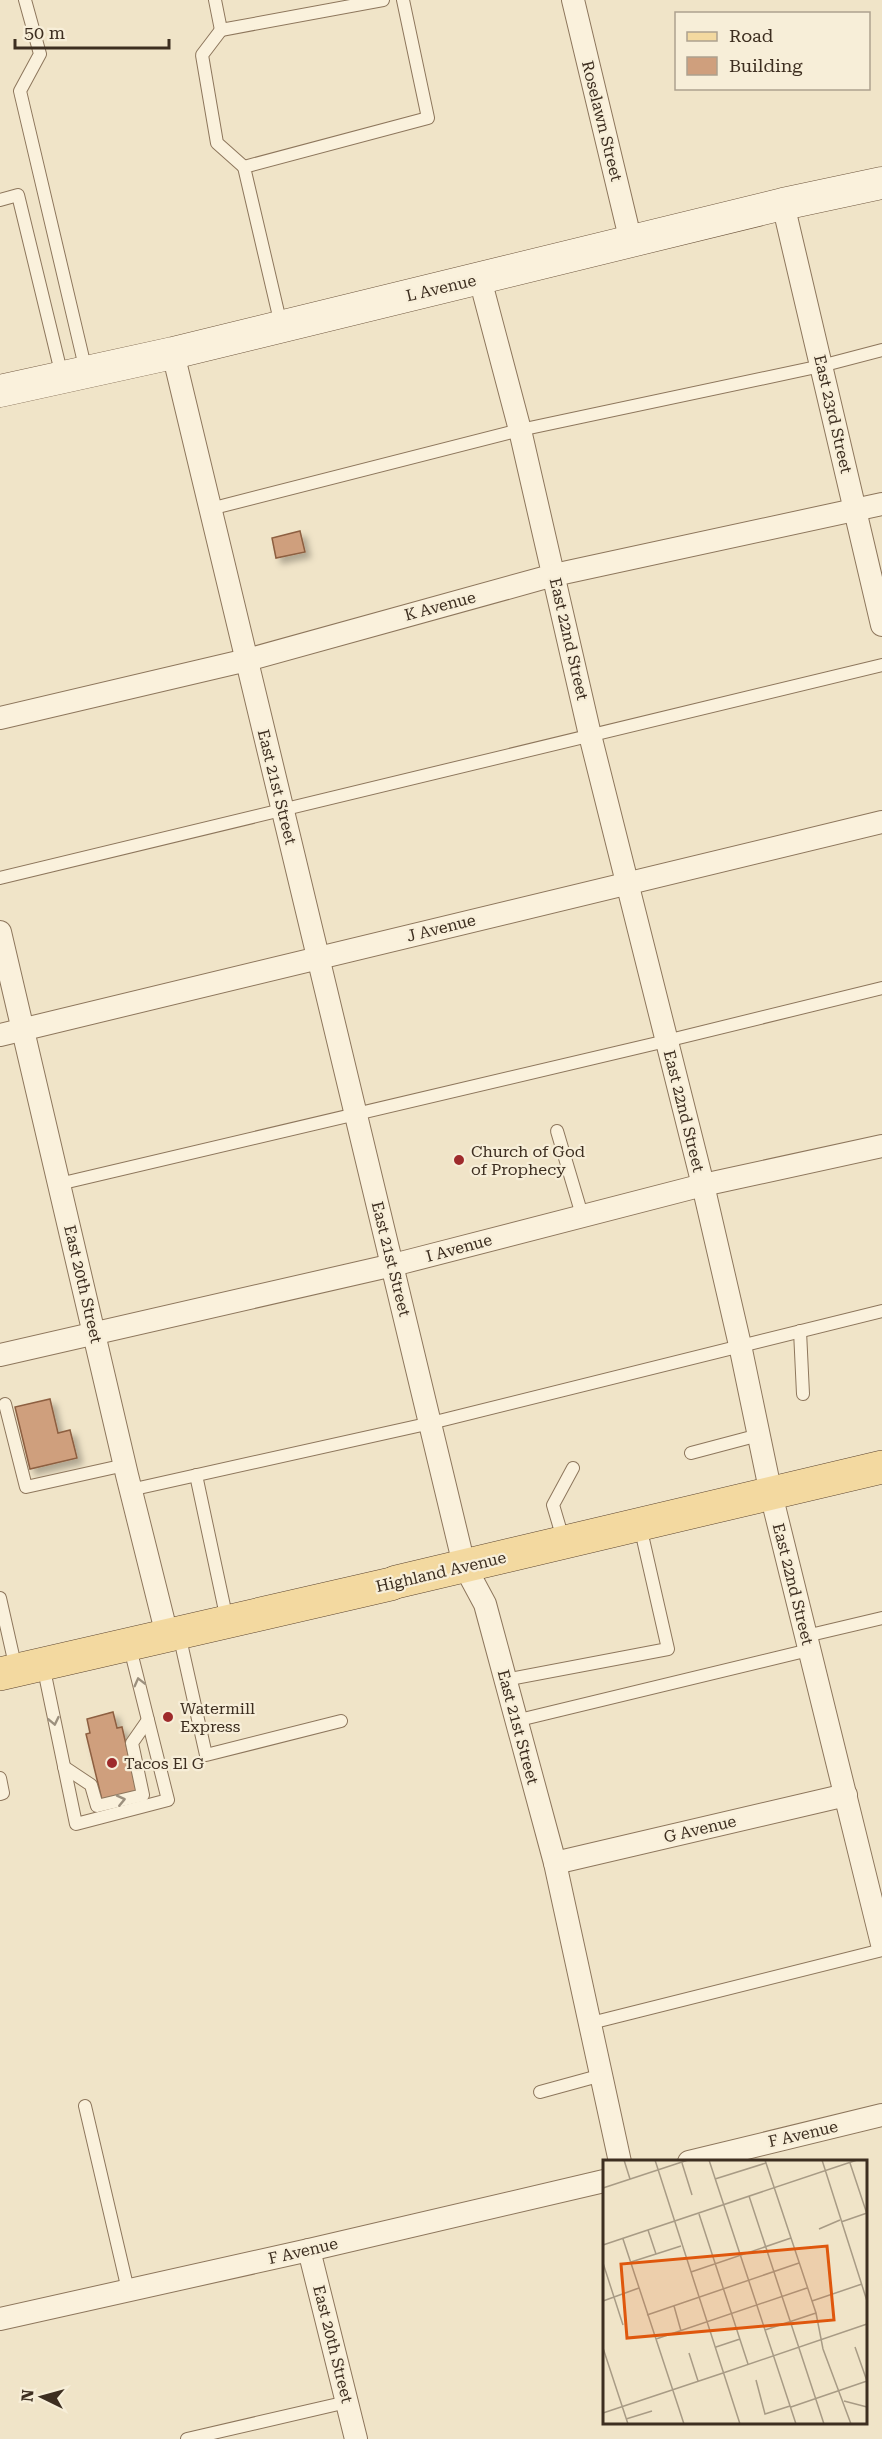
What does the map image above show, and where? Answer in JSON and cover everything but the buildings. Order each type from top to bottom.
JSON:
[{"type":"main road","name":"Highland Avenue","points":[[19,1669],[882,1467]]},
{"type":"street","name":"Roselawn Street","points":[[573,0],[631,242]]},
{"type":"street","name":"L Avenue","points":[[0,391],[173,353],[783,204],[882,183]]},
{"type":"street","name":"East 23rd Street","points":[[783,204],[882,625]]},
{"type":"street","name":"East 22nd Street","points":[[480,279],[520,430],[590,735],[703,1185],[771,1494],[882,1944]]},
{"type":"street","name":"East 21st Street","points":[[173,353],[464,1565],[485,1604],[515,1722],[555,1863],[620,2160]]},
{"type":"street","name":"K Avenue","points":[[0,718],[247,660],[555,575],[882,504]]},
{"type":"street","name":"J Avenue","points":[[0,1035],[882,822]]},
{"type":"street","name":"East 20th Street","points":[[0,932],[130,1490],[173,1634]]},
{"type":"street","name":"I Avenue","points":[[0,1355],[393,1265],[703,1185],[882,1146]]},
{"type":"street","name":"G Avenue","points":[[555,1863],[846,1795]]},
{"type":"street","name":"F Avenue","points":[[697,2160],[882,2115]]},
{"type":"street","name":"F Avenue","points":[[0,2319],[603,2181]]},
{"type":"street","name":"East 20th Street","points":[[309,2250],[356,2439]]},
{"type":"lane","points":[[25,0],[40,54],[20,91],[74,373]]},
{"type":"lane","points":[[214,0],[221,30]]},
{"type":"lane","points":[[281,325],[244,167],[217,143],[202,55],[221,30],[383,0]]},
{"type":"lane","points":[[244,167],[428,118],[403,0]]},
{"type":"lane","points":[[0,200],[18,195],[74,373]]},
{"type":"lane","points":[[210,508],[520,430],[821,366],[882,350]]},
{"type":"lane","points":[[0,878],[882,665]]},
{"type":"lane","points":[[59,1184],[882,988]]},
{"type":"lane","points":[[557,1131],[582,1215]]},
{"type":"lane","points":[[130,1490],[430,1423],[882,1311]]},
{"type":"lane","points":[[800,1331],[803,1394]]},
{"type":"lane","points":[[5,1404],[26,1487],[125,1465]]},
{"type":"lane","points":[[691,1453],[759,1435]]},
{"type":"lane","points":[[565,1543],[553,1505],[573,1468]]},
{"type":"lane","points":[[196,1475],[228,1621]]},
{"type":"lane","points":[[505,1680],[668,1649],[640,1525]]},
{"type":"lane","points":[[0,1598],[19,1669],[64,1767],[76,1824],[168,1800],[129,1644]]},
{"type":"lane","points":[[515,1722],[808,1643],[882,1618]]},
{"type":"lane","points":[[173,1634],[206,1755],[341,1720]]},
{"type":"lane","points":[[64,1767],[91,1785],[97,1806],[143,1795],[132,1743],[148,1720]]},
{"type":"lane","points":[[0,1778],[3,1793],[0,1794]]},
{"type":"lane","points":[[591,2023],[882,1950]]},
{"type":"lane","points":[[540,2092],[602,2075]]},
{"type":"lane","points":[[85,2106],[128,2290]]},
{"type":"lane","points":[[187,2439],[347,2402]]},
{"type":"place","name":"Church of God of Prophecy","points":[[459,1160]]},
{"type":"place","name":"Watermill Express","points":[[168,1717]]},
{"type":"place","name":"Tacos El G","points":[[112,1763]]}]
